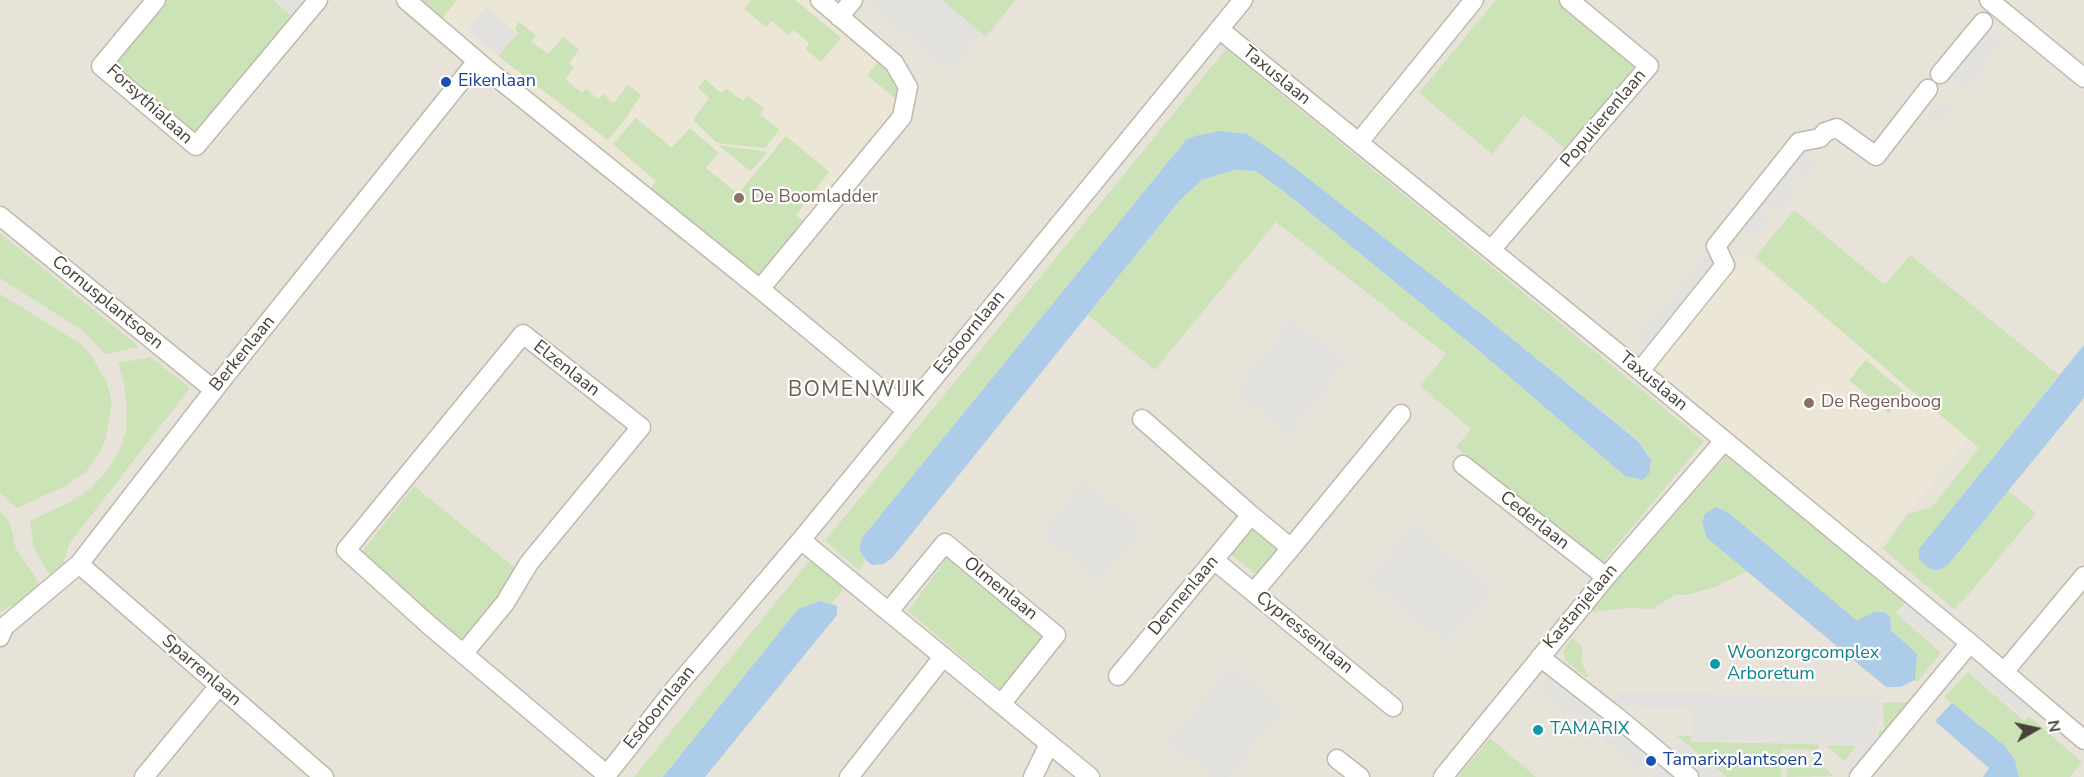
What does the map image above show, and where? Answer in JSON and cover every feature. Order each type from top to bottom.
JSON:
[{"type":"street","name":"Forsythialaan","points":[[156,0],[101,66],[196,146],[318,0]]},
{"type":"street","points":[[406,0],[477,61],[906,410]]},
{"type":"street","points":[[760,289],[902,117],[908,87],[894,63],[820,0]]},
{"type":"street","points":[[840,16],[853,0]]},
{"type":"street","name":"Esdoornlaan","points":[[606,776],[677,686],[801,540],[1243,0]]},
{"type":"street","points":[[1359,142],[1474,0]]},
{"type":"street","name":"Populierenlaan","points":[[1491,250],[1649,66],[1569,0]]},
{"type":"street","points":[[1989,0],[2084,78]]},
{"type":"street","points":[[1940,74],[1983,22]]},
{"type":"street","name":"Taxuslaan","points":[[1219,29],[1640,371],[2084,740]]},
{"type":"street","name":"Berkenlaan","points":[[0,637],[4,627],[79,564],[214,390],[477,61]]},
{"type":"street","points":[[1640,371],[1725,265],[1717,244],[1799,142],[1820,138],[1825,132],[1837,128],[1876,156],[1928,89]]},
{"type":"street","name":"Cornusplantsoen","points":[[0,216],[214,390]]},
{"type":"street","name":"Elzenlaan","points":[[464,654],[505,603],[529,562],[641,427],[522,334],[346,550],[464,654],[606,776]]},
{"type":"street","points":[[1254,592],[1401,414]]},
{"type":"street","points":[[1142,419],[1291,548]]},
{"type":"street","name":"Kastanjelaan","points":[[1443,777],[1605,577],[1724,441]]},
{"type":"street","name":"Cederlaan","points":[[1463,465],[1605,577]]},
{"type":"street","name":"Dennenlaan","points":[[1118,676],[1251,515]]},
{"type":"street","points":[[801,540],[1090,777]]},
{"type":"street","name":"Olmenlaan","points":[[889,611],[945,543],[954,550],[1056,635],[1002,703]]},
{"type":"street","name":"Cypressenlaan","points":[[1214,560],[1393,707]]},
{"type":"street","name":"Sparrenlaan","points":[[79,564],[324,777]]},
{"type":"street","points":[[2004,672],[2084,576]]},
{"type":"street","points":[[1859,777],[1970,643]]},
{"type":"street","points":[[849,777],[943,657]]},
{"type":"street","points":[[1540,657],[1689,777]]},
{"type":"street","points":[[144,777],[218,687]]},
{"type":"street","points":[[1033,777],[1049,744]]},
{"type":"street","points":[[1337,759],[1360,777]]},
{"type":"shaded area","points":[[0,0],[2084,0],[2084,777],[0,777]]},
{"type":"shaded area","points":[[274,0],[308,0],[294,16]]},
{"type":"shaded area","name":"De Boomladder","points":[[421,0],[809,0],[883,63],[897,87],[891,117],[753,279]]},
{"type":"shaded area","points":[[875,0],[942,0],[981,33],[950,71],[871,6]]},
{"type":"shaded area","points":[[486,7],[517,33],[498,56],[467,30]]},
{"type":"shaded area","points":[[1981,26],[2002,43],[1964,91],[1943,75]]},
{"type":"shaded area","points":[[1941,101],[1952,110],[1940,126],[1929,117]]},
{"type":"shaded area","points":[[1806,151],[1819,161],[1806,177],[1794,166],[1788,173],[1800,184],[1778,211],[1765,201],[1760,208],[1771,218],[1755,238],[1742,228]]},
{"type":"shaded area","name":"De Regenboog","points":[[1745,251],[1969,439],[1872,555],[1648,367]]},
{"type":"shaded area","points":[[1706,255],[1719,266],[1650,351],[1636,340]]},
{"type":"shaded area","points":[[1292,319],[1346,363],[1289,435],[1234,392]]},
{"type":"shaded area","points":[[1084,480],[1143,528],[1100,581],[1041,534]]},
{"type":"shaded area","points":[[1414,524],[1492,588],[1446,644],[1368,580]]},
{"type":"shaded area","points":[[1910,604],[1944,633],[1936,643],[1901,614]]},
{"type":"shaded area","points":[[1231,665],[1284,709],[1229,777],[1211,777],[1168,742]]},
{"type":"shaded area","points":[[1984,666],[2030,705],[2022,715],[1976,675]]},
{"type":"shaded area","points":[[1552,674],[1671,752],[1680,742],[1725,777],[1652,777],[1650,775],[1659,764],[1650,757],[1640,770],[1540,690]]},
{"type":"shaded area","points":[[1615,691],[1878,697],[1877,745],[1692,741],[1693,708],[1615,706]]},
{"type":"shaded area","points":[[1859,746],[1868,753],[1854,771],[1845,764]]},
{"type":"green space","points":[[162,0],[273,0],[297,21],[197,141],[107,65]]},
{"type":"green space","points":[[421,0],[457,0],[442,18]]},
{"type":"green space","points":[[751,0],[795,0],[841,38],[821,62],[805,49],[809,43],[793,30],[788,35],[771,21],[766,27],[744,9]]},
{"type":"green space","points":[[942,0],[1015,0],[986,37]]},
{"type":"green space","points":[[1496,0],[1561,0],[1636,64],[1567,150],[1524,115],[1492,154],[1419,93]]},
{"type":"green space","points":[[519,22],[536,35],[531,41],[548,54],[563,37],[579,50],[569,63],[574,68],[565,79],[582,93],[586,89],[598,99],[603,94],[614,103],[628,85],[641,95],[608,140],[498,56],[518,33],[515,28]]},
{"type":"green space","points":[[1226,49],[1704,441],[1600,566],[1456,447],[1471,429],[1420,386],[1446,354],[1276,222],[1155,370],[1088,315],[1180,200],[1202,180],[1234,170],[1256,171],[1477,349],[1625,475],[1650,472],[1651,460],[1638,440],[1282,158],[1195,136],[1186,140],[862,538],[859,550],[866,560],[859,570],[825,541]]},
{"type":"green space","points":[[880,60],[897,75],[901,103],[867,75]]},
{"type":"green space","points":[[705,79],[721,93],[726,88],[743,101],[748,96],[764,109],[760,114],[779,130],[765,148],[717,143],[693,120],[709,98],[698,88]]},
{"type":"green space","points":[[636,118],[672,148],[690,128],[719,153],[706,168],[738,194],[786,136],[829,172],[796,215],[803,221],[756,277],[650,190],[656,181],[613,144]]},
{"type":"green space","points":[[718,145],[768,152],[750,171]]},
{"type":"green space","points":[[1794,210],[1885,285],[1910,255],[2059,375],[1919,549],[1919,559],[1927,567],[1947,566],[2008,491],[2036,513],[1954,609],[1883,549],[1908,514],[1932,507],[1979,448],[1755,257]]},
{"type":"green space","points":[[0,233],[139,347],[105,354],[83,331],[0,278]]},
{"type":"green space","points":[[0,294],[81,344],[92,356],[107,383],[111,398],[106,437],[101,450],[86,472],[65,486],[17,508],[0,493]]},
{"type":"green space","points":[[151,357],[190,388],[69,544],[60,575],[54,583],[34,548],[30,521],[74,500],[90,489],[109,468],[126,431],[127,407],[124,383],[118,363]]},
{"type":"green space","points":[[1866,360],[1906,393],[1889,413],[1849,380]]},
{"type":"green space","points":[[1726,456],[1906,602],[1896,613],[1941,653],[1917,682],[1915,680],[1916,654],[1874,612],[1857,622],[1729,513],[1716,508],[1705,514],[1702,522],[1707,538],[1748,571],[1715,587],[1686,595],[1675,595],[1652,609],[1627,608],[1588,613]]},
{"type":"green space","points":[[414,486],[520,572],[463,641],[361,553]]},
{"type":"green space","points":[[0,512],[9,520],[16,549],[36,578],[41,590],[0,612]]},
{"type":"green space","points":[[1250,525],[1283,553],[1262,579],[1228,552]]},
{"type":"green space","points":[[949,555],[1046,633],[1001,690],[908,611]]},
{"type":"green space","points":[[811,559],[844,588],[831,604],[820,601],[798,609],[663,777],[634,777]]},
{"type":"green space","points":[[1572,638],[1583,647],[1581,659],[1588,677],[1565,660],[1563,650]]},
{"type":"green space","points":[[1968,672],[2024,721],[2029,716],[2082,762],[2070,777],[2019,777],[2015,760],[2005,746],[1944,697]]},
{"type":"green space","points":[[1910,702],[1879,741],[1878,730],[1884,730],[1883,703]]},
{"type":"green space","points":[[1677,736],[1691,736],[1691,742],[1818,744],[1818,750],[1781,749],[1781,777],[1727,777]]},
{"type":"green space","points":[[1490,738],[1536,777],[1458,777]]},
{"type":"green space","points":[[1825,745],[1856,746],[1845,761]]},
{"type":"green space","points":[[1787,768],[1825,768],[1834,776],[1787,777]]},
{"type":"water","points":[[1220,131],[1247,134],[1282,158],[1479,312],[1638,441],[1651,460],[1650,472],[1643,480],[1625,476],[1477,349],[1286,193],[1256,171],[1234,170],[1202,180],[1180,200],[892,558],[883,564],[872,565],[859,550],[862,538],[1186,140]]},
{"type":"water","points":[[2084,345],[2084,398],[1947,566],[1936,571],[1927,567],[1919,559],[1919,549]]},
{"type":"water","points":[[1716,507],[1729,513],[1857,621],[1874,612],[1884,612],[1890,616],[1891,630],[1917,654],[1915,680],[1900,687],[1886,687],[1707,538],[1702,522],[1705,514]]},
{"type":"water","points":[[820,601],[837,606],[837,615],[705,777],[663,777],[798,609]]},
{"type":"water","points":[[1952,703],[2005,746],[2015,760],[2019,777],[1983,777],[1989,768],[1935,721]]},
{"type":"place","name":"Eikenlaan","points":[[446,82]]},
{"type":"place","name":"De Boomladder","points":[[739,198]]},
{"type":"place","name":"De Regenboog","points":[[1809,403]]},
{"type":"place","name":"Woonzorgcomplex Arboretum","points":[[1715,664]]},
{"type":"place","name":"TAMARIX","points":[[1538,730]]},
{"type":"place","name":"Tamarixplantsoen 2","points":[[1651,761]]},
{"type":"district","name":"BOMENWIJK","points":[[857,391]]}]
